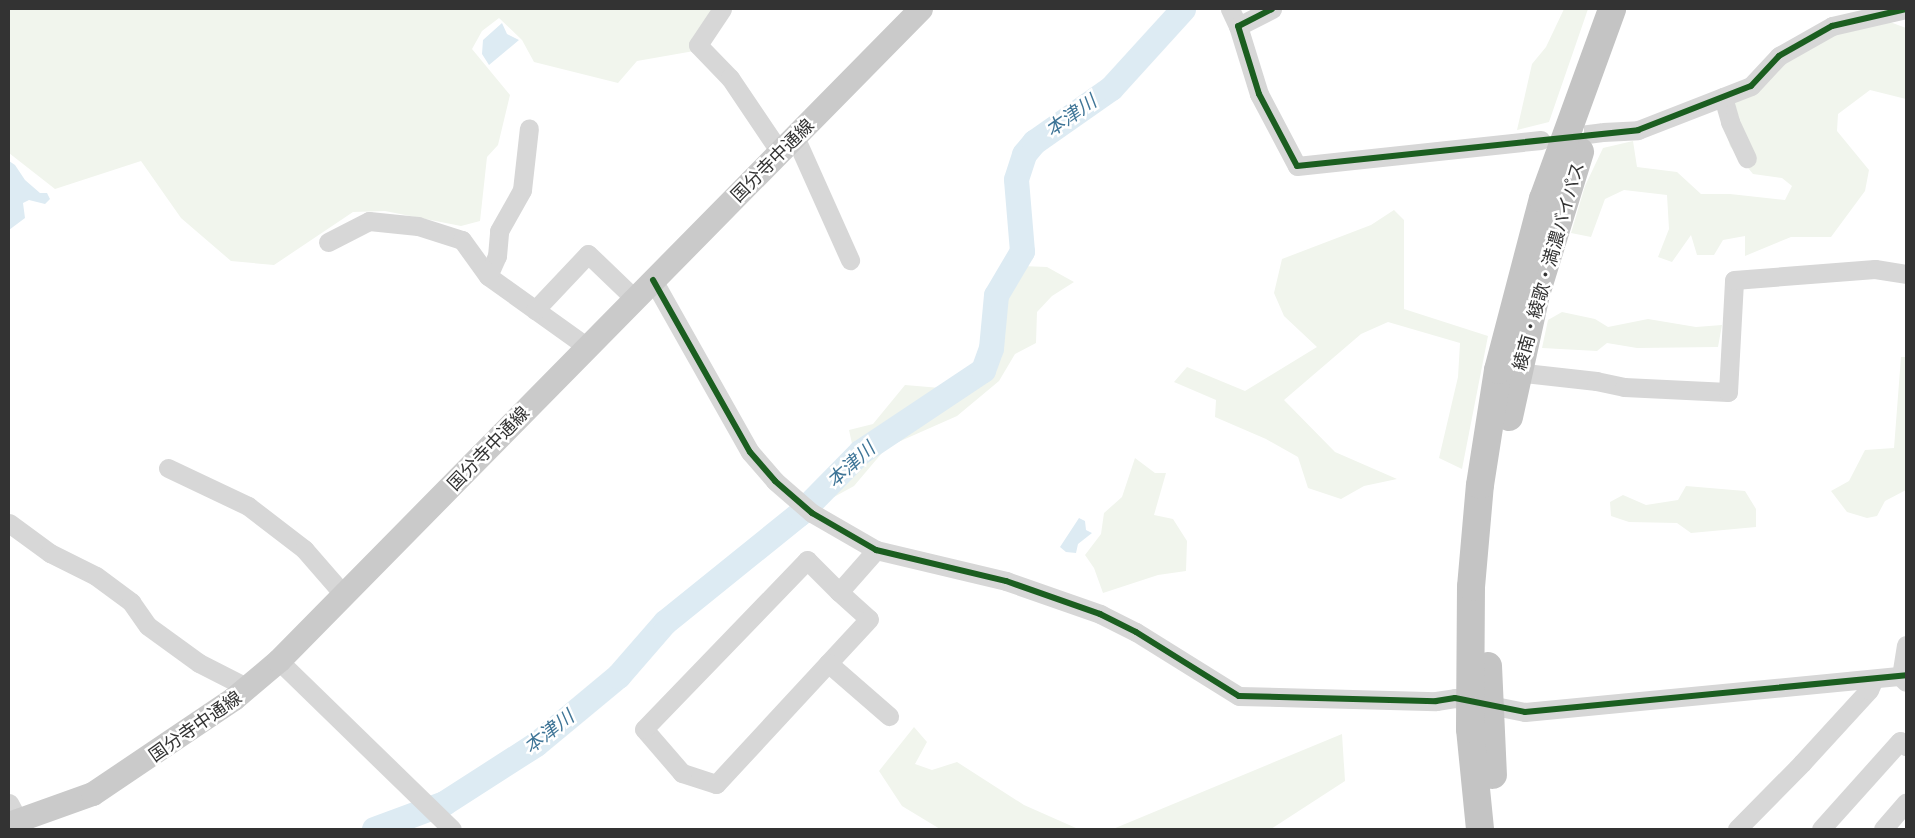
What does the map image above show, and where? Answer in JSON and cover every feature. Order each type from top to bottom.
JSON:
[{"type":"highway","name":"綾南・綾歌・満濃バイパス","points":[[1480,829],[1479,704],[1507,371],[1625,10]]},
{"type":"highway","name":"綾南・綾歌・満濃バイパス","points":[[1479,704],[1498,829]]},
{"type":"main road","name":"国分寺中通線","points":[[12,816],[93,794],[147,760],[248,688],[279,661],[921,9]]},
{"type":"street","points":[[722,9],[698,45],[730,78],[788,145],[850,260]]},
{"type":"street","points":[[1272,9],[1234,17],[1258,94],[1297,166],[1541,140]]},
{"type":"street","points":[[1603,132],[1638,130],[1751,86],[1779,56],[1832,26],[1906,9]]},
{"type":"street","points":[[1723,97],[1730,122],[1747,158]]},
{"type":"street","points":[[488,276],[497,256],[499,231],[522,190],[529,128]]},
{"type":"street","points":[[328,242],[369,221],[418,226],[462,240],[488,276],[588,347]]},
{"type":"street","points":[[535,310],[588,254],[635,299]]},
{"type":"street","points":[[1507,371],[1596,381],[1624,387],[1728,392],[1734,280],[1875,269],[1906,274]]},
{"type":"street","points":[[653,280],[664,293],[750,452],[797,502],[812,513],[876,550],[1006,581],[1100,614],[1150,640],[1239,696],[1436,701],[1455,698],[1525,712],[1905,678],[1906,645]]},
{"type":"street","points":[[168,468],[248,506],[304,549],[344,596]]},
{"type":"street","points":[[9,523],[50,553],[96,576],[117,591],[131,602],[148,626],[199,663],[248,688]]},
{"type":"street","points":[[839,592],[876,550]]},
{"type":"street","points":[[807,560],[839,592],[869,619],[716,784],[682,773],[644,729],[807,560]]},
{"type":"street","points":[[279,661],[447,824]]},
{"type":"street","points":[[828,663],[890,716]]},
{"type":"street","points":[[1737,829],[1869,690],[1873,681]]},
{"type":"street","points":[[1821,829],[1900,740],[1906,746]]},
{"type":"street","points":[[1883,829],[1906,803]]},
{"type":"shaded area","points":[[9,9],[714,9],[694,51],[637,61],[618,83],[534,62],[522,40],[499,18],[482,31],[472,49],[510,95],[498,145],[487,157],[480,221],[461,226],[385,211],[353,212],[274,265],[231,261],[181,218],[141,161],[55,189],[9,153]]},
{"type":"shaded area","points":[[1564,9],[1588,9],[1549,122],[1517,130],[1532,64],[1546,47]]},
{"type":"shaded area","points":[[1890,22],[1906,28],[1906,99],[1870,90],[1838,114],[1837,131],[1869,170],[1865,191],[1831,237],[1791,237],[1745,256],[1745,236],[1723,240],[1714,255],[1697,255],[1691,235],[1672,262],[1658,257],[1669,229],[1667,195],[1624,190],[1605,199],[1591,237],[1571,233],[1585,186],[1603,148],[1633,141],[1637,167],[1677,172],[1701,194],[1730,194],[1785,200],[1792,186],[1782,178],[1753,174],[1730,146],[1720,109],[1753,94],[1783,63],[1832,32]]},
{"type":"shaded area","points":[[502,23],[507,34],[519,40],[489,65],[482,54],[483,40]]},
{"type":"shaded area","points":[[9,161],[15,165],[25,180],[40,193],[47,193],[50,199],[45,204],[29,200],[23,203],[25,218],[9,230]]},
{"type":"shaded area","points":[[1394,210],[1404,220],[1404,309],[1488,336],[1462,469],[1439,458],[1458,377],[1460,343],[1388,322],[1361,334],[1284,400],[1335,452],[1397,479],[1364,486],[1341,499],[1308,488],[1298,457],[1266,439],[1215,417],[1216,400],[1174,382],[1187,367],[1245,391],[1317,347],[1284,316],[1274,293],[1282,259],[1371,225]]},
{"type":"shaded area","points":[[1022,266],[1047,267],[1074,282],[1052,296],[1037,312],[1036,343],[1015,354],[999,381],[957,416],[887,447],[854,486],[834,497],[830,485],[856,462],[849,430],[873,424],[905,385],[964,390],[986,373],[995,351],[999,303],[1008,284]]},
{"type":"shaded area","points":[[1562,312],[1595,319],[1608,327],[1648,319],[1696,327],[1722,325],[1718,347],[1637,348],[1607,343],[1597,351],[1542,348],[1548,320]]},
{"type":"shaded area","points":[[1901,357],[1906,357],[1906,490],[1885,501],[1877,516],[1867,518],[1847,512],[1831,491],[1849,481],[1865,450],[1894,448]]},
{"type":"shaded area","points":[[1135,458],[1155,473],[1166,473],[1154,515],[1173,519],[1187,541],[1186,571],[1158,575],[1103,593],[1094,568],[1085,555],[1101,534],[1104,513],[1122,497]]},
{"type":"shaded area","points":[[1686,486],[1745,491],[1756,509],[1756,527],[1691,533],[1677,523],[1629,522],[1611,516],[1610,502],[1623,495],[1646,505],[1678,500]]},
{"type":"shaded area","points":[[1079,518],[1085,521],[1086,530],[1092,533],[1078,544],[1076,553],[1066,552],[1060,547]]},
{"type":"shaded area","points":[[914,727],[927,742],[915,764],[932,770],[957,762],[1024,805],[1076,828],[1100,829],[940,829],[902,806],[879,771]]},
{"type":"shaded area","points":[[1342,734],[1345,781],[1271,829],[1113,829]]},
{"type":"waterway","name":"本津川","points":[[374,829],[444,803],[536,744],[618,676],[665,622],[799,514],[860,452],[983,370],[991,348],[996,295],[1022,251],[1016,179],[1024,154],[1034,142],[1111,88],[1183,9]]},
{"type":"tunnel","points":[[1557,138],[1603,132]]},
{"type":"cycle path","points":[[1272,9],[1238,26],[1259,94],[1297,166],[1638,130],[1751,86],[1779,56],[1832,26],[1906,9]]},
{"type":"cycle path","points":[[653,280],[750,452],[775,481],[812,513],[876,550],[1006,581],[1100,614],[1136,632],[1239,696],[1436,701],[1455,698],[1525,712],[1906,675]]}]
